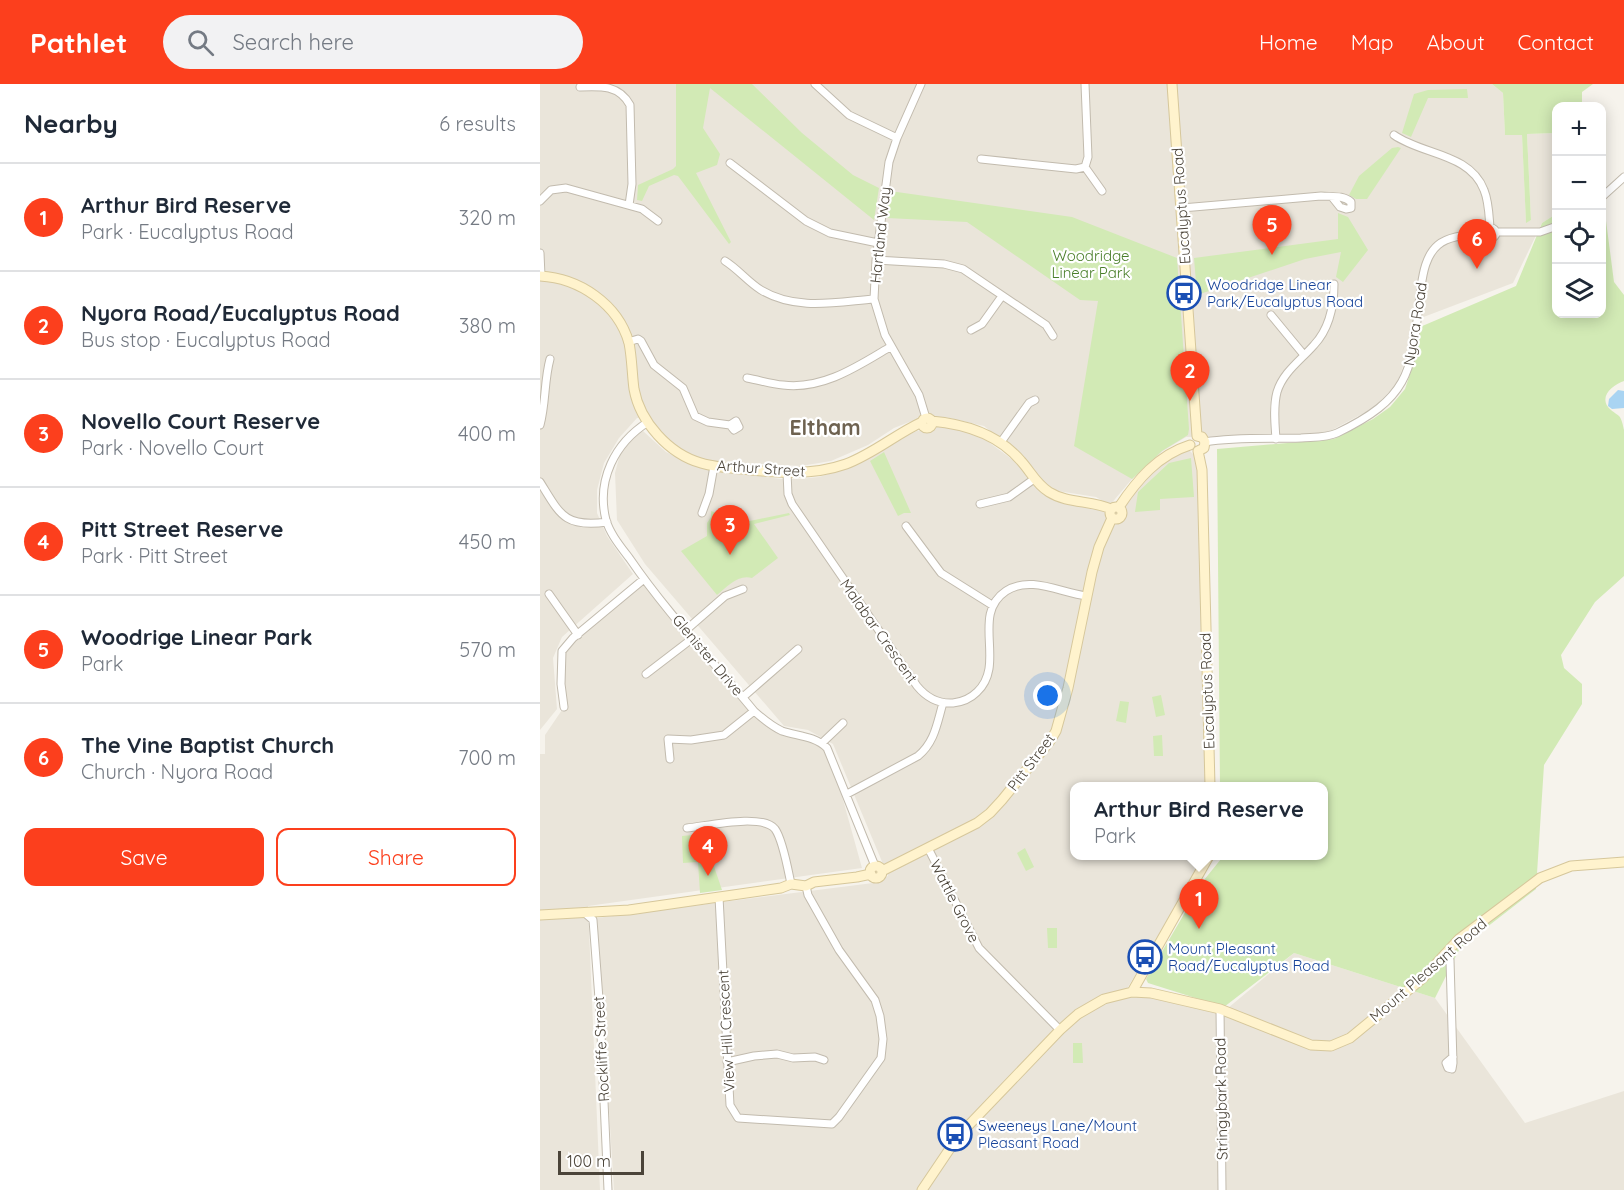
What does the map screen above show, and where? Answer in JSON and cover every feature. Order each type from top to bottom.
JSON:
[{"type":"street","points":[[815,84],[849,116],[897,138]]},
{"type":"street","name":"Hartland Way","points":[[921,84],[889,162],[876,260],[874,299],[880,323],[890,347],[919,395],[927,422]]},
{"type":"street","points":[[1085,84],[1088,157],[1085,167]]},
{"type":"street","name":"Eucalyptus Road","points":[[1172,84],[1197,436]]},
{"type":"street","points":[[580,87],[612,88],[625,97],[630,105],[632,184],[629,205]]},
{"type":"street","points":[[1394,135],[1402,141],[1453,159],[1469,168],[1484,189],[1490,231]]},
{"type":"street","points":[[981,159],[1076,169],[1085,167]]},
{"type":"street","points":[[730,163],[806,221],[830,233],[878,243]]},
{"type":"street","points":[[1085,167],[1102,191]]},
{"type":"street","points":[[1606,193],[1624,177]]},
{"type":"street","points":[[540,201],[551,190],[563,187],[646,211],[658,221]]},
{"type":"street","points":[[1182,208],[1332,197]]},
{"type":"street","name":"Nyora Road","points":[[1205,442],[1330,436],[1370,416],[1387,404],[1401,386],[1408,371],[1422,278],[1432,251],[1451,238],[1490,231],[1540,232],[1552,228]]},
{"type":"street","points":[[540,253],[541,276]]},
{"type":"street","points":[[876,260],[954,266],[963,269],[1046,325],[1053,336]]},
{"type":"street","points":[[725,261],[760,289],[785,300],[813,304],[874,299]]},
{"type":"street","name":"Arthur Street","points":[[541,276],[575,284],[595,296],[613,314],[628,342],[634,389],[648,422],[665,442],[676,451],[694,460],[714,466],[787,473],[819,471],[859,459],[901,433],[927,422],[949,423],[973,429],[1001,442],[1024,464],[1041,486],[1058,497],[1101,504],[1114,511]]},
{"type":"street","points":[[1275,439],[1274,409],[1277,391],[1285,376],[1316,344],[1330,319],[1334,301],[1334,284]]},
{"type":"street","points":[[971,330],[982,324],[1002,296]]},
{"type":"street","points":[[1271,315],[1304,355]]},
{"type":"street","points":[[628,342],[641,340],[654,365],[684,388],[695,416],[708,422],[730,425]]},
{"type":"street","points":[[747,378],[785,386],[814,384],[853,369],[890,347]]},
{"type":"street","points":[[540,425],[544,405],[545,375],[550,358]]},
{"type":"street","points":[[1001,442],[1029,403],[1035,400]]},
{"type":"street","name":"Glenister Drive","points":[[648,422],[624,440],[608,467],[604,499],[607,522],[644,579],[754,711],[768,724],[782,731],[822,743]]},
{"type":"street","points":[[1197,436],[1202,437],[1205,442],[1204,448],[1198,451],[1193,450],[1190,445],[1191,439],[1197,436]]},
{"type":"street","name":"Pitt Street","points":[[540,915],[629,910],[781,888],[791,884],[806,886],[814,882],[858,877],[928,848],[977,823],[990,813],[1050,741],[1058,723],[1066,697],[1099,547],[1114,511],[1133,486],[1165,455],[1190,445]]},
{"type":"street","name":"Eucalyptus Road","points":[[1198,451],[1202,470],[1210,782]]},
{"type":"street","points":[[702,513],[709,494],[714,466]]},
{"type":"street","name":"Malabar Crescent","points":[[787,473],[789,499],[798,514],[917,686],[923,693],[943,703]]},
{"type":"street","points":[[980,504],[1009,497],[1034,479]]},
{"type":"street","points":[[540,482],[553,505],[569,519],[588,524],[607,522]]},
{"type":"street","points":[[906,526],[941,573],[992,605]]},
{"type":"street","points":[[564,707],[561,684],[562,651],[578,634],[644,579]]},
{"type":"street","points":[[847,794],[924,751],[934,736],[943,703],[966,700],[976,693],[988,676],[991,663],[989,621],[992,605],[1007,591],[1032,584],[1087,596]]},
{"type":"street","points":[[686,630],[725,596],[743,590]]},
{"type":"street","points":[[549,594],[578,634]]},
{"type":"street","points":[[646,674],[693,638]]},
{"type":"street","points":[[743,697],[798,649]]},
{"type":"street","points":[[670,759],[669,740],[691,740],[724,735],[754,711]]},
{"type":"street","points":[[843,723],[822,743],[831,753],[876,870]]},
{"type":"street","points":[[687,828],[755,820],[769,824],[777,833],[791,884]]},
{"type":"street","name":"Wattle Grove","points":[[928,848],[979,948],[1060,1030]]},
{"type":"street","points":[[1132,992],[1206,860]]},
{"type":"street","name":"Mount Pleasant Road","points":[[922,1190],[960,1135],[1060,1030],[1089,1006],[1117,994],[1151,993],[1220,1008],[1311,1045],[1331,1046],[1350,1038],[1423,978],[1459,939],[1529,886],[1550,873],[1583,864],[1624,862]]},
{"type":"street","name":"View Hill Crescent","points":[[719,897],[730,1105],[738,1118],[832,1124],[881,1058],[883,1039],[878,1006],[839,950],[808,895],[806,886]]},
{"type":"street","name":"Rockliffe Street","points":[[585,913],[593,920],[600,1012],[608,1190]]},
{"type":"street","points":[[1444,954],[1450,960],[1452,977],[1453,1058]]},
{"type":"street","name":"Stringybark Road","points":[[1220,1008],[1222,1190]]},
{"type":"street","points":[[728,1062],[777,1054],[792,1058],[815,1057],[824,1060]]},
{"type":"shaded area","points":[[540,84],[1492,84],[1503,93],[1505,135],[1522,134],[1526,222],[1531,220],[1527,134],[1552,133],[1552,217],[1542,223],[1513,283],[1413,321],[1408,353],[1397,383],[1375,407],[1320,434],[1186,437],[1163,451],[1132,479],[1110,505],[1096,497],[1058,491],[1038,478],[1024,458],[984,426],[945,417],[928,417],[909,422],[894,428],[868,445],[831,461],[801,466],[709,461],[691,456],[671,444],[651,419],[637,418],[619,438],[604,463],[597,490],[597,513],[607,536],[633,574],[562,637],[553,658],[557,709],[540,730]]},
{"type":"shaded area","points":[[939,427],[955,428],[983,438],[1017,463],[1032,482],[1106,511],[1121,505],[1166,458],[1183,450],[1190,451],[1195,456],[1199,473],[1210,782],[1070,782],[1070,860],[1206,860],[1123,995],[1167,998],[1216,1011],[1221,1190],[614,1190],[597,918],[873,883],[888,876],[833,744],[808,730],[784,726],[645,564],[617,520],[615,473],[620,454],[636,435],[643,431],[666,452],[695,466],[781,479],[800,479],[819,477],[845,469],[866,460],[901,438],[917,431]]},
{"type":"shaded area","points":[[644,579],[768,724],[817,741],[830,753],[862,868],[588,906],[600,1190],[540,1190],[540,754],[545,754],[545,735],[564,707],[562,651]]},
{"type":"shaded area","points":[[1294,953],[1435,998],[1525,1123],[1624,1091],[1624,1190],[1222,1190],[1222,1013]]},
{"type":"green space","points":[[676,84],[752,84],[802,133],[853,175],[879,188],[874,220],[710,88],[703,128],[720,154],[717,165],[696,173],[731,242],[729,244],[678,176],[674,175],[649,186],[642,201],[637,200],[638,185],[676,166]]},
{"type":"green space","points":[[1492,84],[1593,84],[1582,92],[1582,102],[1552,102],[1552,133],[1527,134],[1531,220],[1526,223],[1522,135],[1505,135],[1503,93]]},
{"type":"green space","points":[[1467,89],[1468,98],[1428,98],[1411,137],[1402,133],[1414,94],[1428,90]]},
{"type":"green space","points":[[1392,148],[1401,148],[1367,199],[1356,199],[1349,195],[1359,176]]},
{"type":"green space","name":"Woodridge Linear Park","points":[[890,191],[1072,217],[1177,258],[1188,435],[1162,451],[1132,479],[1074,446],[1098,301],[1080,300],[967,222],[887,218]]},
{"type":"green space","points":[[1338,213],[1348,217],[1368,250],[1343,282],[1336,277],[1341,252],[1305,259],[1197,295],[1194,258],[1338,239]]},
{"type":"green space","points":[[1552,217],[1552,318],[1606,318],[1606,221],[1614,282],[1624,295],[1624,381],[1608,392],[1605,401],[1620,417],[1624,430],[1624,576],[1595,602],[1561,655],[1564,668],[1582,684],[1582,704],[1544,765],[1536,889],[1460,948],[1435,998],[1294,953],[1224,1007],[1148,983],[1146,979],[1204,880],[1220,860],[1328,860],[1328,782],[1220,782],[1217,449],[1334,439],[1373,419],[1390,407],[1405,389],[1415,359],[1420,327],[1516,286],[1542,223]]},
{"type":"green space","points":[[884,452],[911,513],[898,516],[870,461]]},
{"type":"green space","points":[[1191,458],[1194,497],[1160,499],[1160,510],[1135,512],[1138,492],[1169,463]]},
{"type":"green space","points":[[711,511],[745,522],[789,513],[790,515],[754,524],[778,558],[752,578],[737,580],[717,595],[681,551],[707,536],[707,523],[711,517]]},
{"type":"green space","points":[[1161,695],[1165,715],[1156,717],[1152,697]]},
{"type":"green space","points":[[1120,701],[1129,702],[1126,723],[1116,721]]},
{"type":"green space","points":[[1162,735],[1163,756],[1154,756],[1153,736]]},
{"type":"green space","points":[[703,834],[722,890],[700,893],[698,862],[683,863],[682,836]]},
{"type":"green space","points":[[1025,848],[1034,867],[1026,871],[1017,853]]},
{"type":"green space","points":[[1047,928],[1057,928],[1057,948],[1048,948]]},
{"type":"green space","points":[[1073,1043],[1082,1043],[1083,1063],[1073,1063]]},
{"type":"water","points":[[1618,390],[1624,391],[1624,408],[1612,409],[1608,406],[1609,399]]},
{"type":"place","name":"Woodrige Linear Park","points":[[1272,255]]},
{"type":"place","name":"The Vine Baptist Church","points":[[1477,269]]},
{"type":"place","name":"Woodridge Linear Park/Eucalyptus Road","points":[[1184,293]]},
{"type":"place","name":"Nyora Road/Eucalyptus Road","points":[[1190,401]]},
{"type":"place","name":"Novello Court Reserve","points":[[730,555]]},
{"type":"place","name":"Pitt Street Reserve","points":[[708,876]]},
{"type":"place","name":"Arthur Bird Reserve","points":[[1199,929]]},
{"type":"place","name":"Mount Pleasant Road/Eucalyptus Road","points":[[1145,957]]},
{"type":"place","name":"Sweeneys Lane/Mount Pleasant Road","points":[[955,1134]]},
{"type":"district","name":"Eltham","points":[[825,427]]}]
